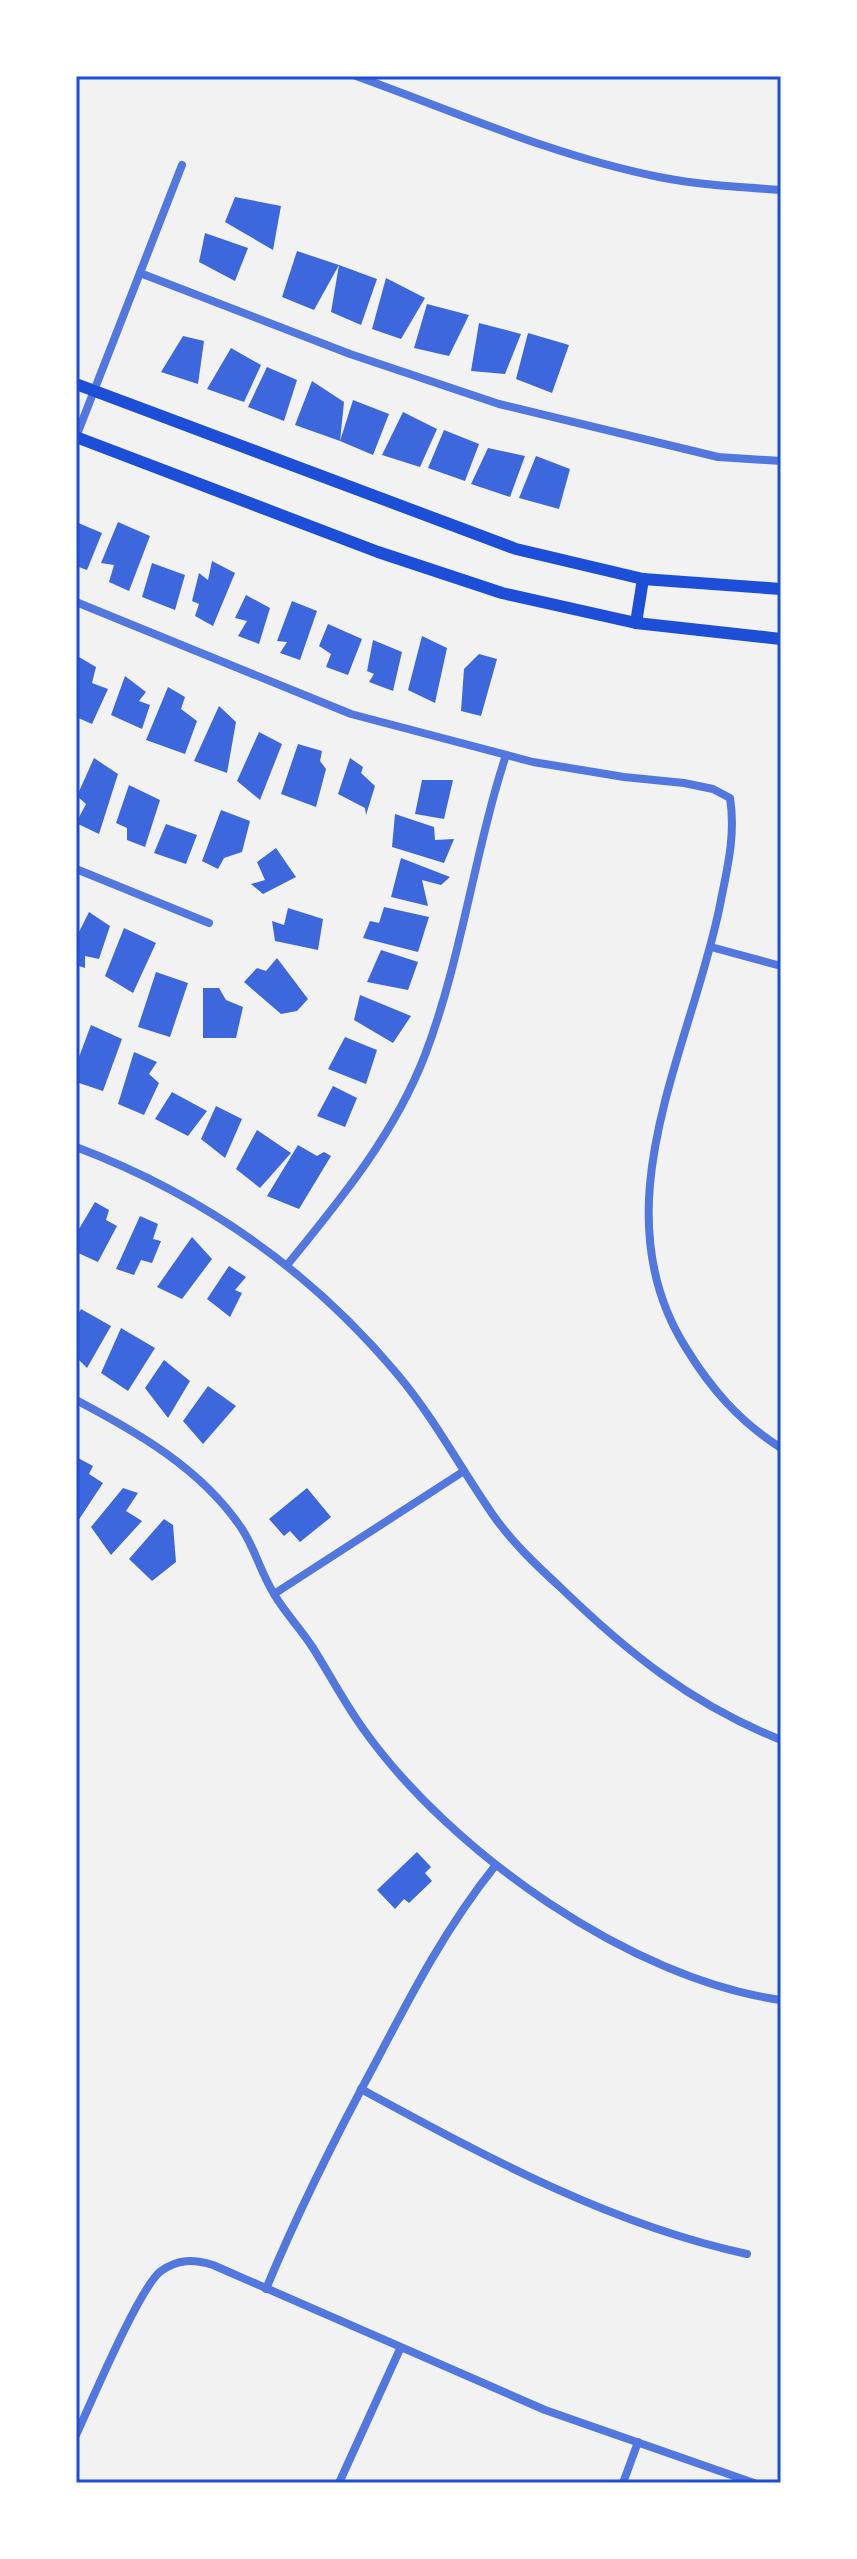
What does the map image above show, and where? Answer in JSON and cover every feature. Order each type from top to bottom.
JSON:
[{"type":"main road","points":[[76,384],[516,549],[643,579],[781,589]]},
{"type":"main road","points":[[76,437],[392,557],[502,593],[636,623],[781,639]]},
{"type":"main road","points":[[636,623],[643,579]]},
{"type":"street","points":[[356,76],[521,138],[602,163],[674,180],[781,190]]},
{"type":"street","points":[[76,437],[182,165]]},
{"type":"street","points":[[140,273],[350,354],[499,404],[718,457],[781,461]]},
{"type":"street","points":[[76,602],[335,709],[506,755],[601,774],[684,783],[713,789],[730,798],[734,823],[711,947],[650,1168],[647,1210],[650,1255],[670,1319],[704,1377],[736,1413],[781,1448]]},
{"type":"street","points":[[288,1264],[373,1156],[420,1067],[451,973],[506,755]]},
{"type":"street","points":[[76,869],[209,923]]},
{"type":"street","points":[[711,947],[781,966]]},
{"type":"street","points":[[76,1147],[197,1203],[288,1264],[398,1375],[512,1540],[613,1640],[682,1689],[781,1740]]},
{"type":"street","points":[[76,1400],[150,1442],[204,1485],[242,1530],[274,1594],[312,1646],[364,1731],[424,1801],[495,1866],[577,1920],[637,1952],[733,1990],[781,2000]]},
{"type":"street","points":[[274,1594],[464,1471]]},
{"type":"street","points":[[266,2289],[296,2216],[437,1947],[495,1866]]},
{"type":"street","points":[[361,2089],[570,2196],[658,2230],[747,2254]]},
{"type":"street","points":[[76,2435],[136,2309],[158,2273],[177,2262],[195,2260],[213,2265],[545,2410],[754,2483]]},
{"type":"street","points":[[339,2483],[400,2349]]},
{"type":"street","points":[[623,2483],[638,2442]]},
{"type":"building","points":[[235,197],[281,206],[273,250],[225,222]]},
{"type":"building","points":[[205,233],[248,248],[235,281],[199,262]]},
{"type":"building","points":[[297,251],[339,265],[314,310],[282,297]]},
{"type":"building","points":[[339,265],[377,279],[361,325],[331,312]]},
{"type":"building","points":[[386,278],[425,298],[401,339],[372,329]]},
{"type":"building","points":[[427,304],[469,315],[449,356],[414,348]]},
{"type":"building","points":[[479,323],[521,334],[505,374],[471,371]]},
{"type":"building","points":[[528,333],[569,345],[552,393],[516,379]]},
{"type":"building","points":[[183,336],[204,341],[198,384],[161,372]]},
{"type":"building","points":[[231,348],[261,365],[244,402],[207,389]]},
{"type":"building","points":[[267,367],[297,380],[284,421],[248,407]]},
{"type":"building","points":[[312,381],[344,402],[340,441],[295,425]]},
{"type":"building","points":[[353,400],[389,414],[373,455],[340,441]]},
{"type":"building","points":[[403,412],[437,429],[420,467],[382,455]]},
{"type":"building","points":[[444,430],[479,444],[465,481],[428,468]]},
{"type":"building","points":[[488,448],[525,456],[510,497],[471,484]]},
{"type":"building","points":[[536,456],[570,469],[559,509],[519,498]]},
{"type":"building","points":[[76,522],[102,533],[87,570],[76,566]]},
{"type":"building","points":[[118,522],[150,536],[129,591],[109,582],[114,565],[101,563]]},
{"type":"building","points":[[212,561],[235,573],[213,626],[195,616],[199,604],[192,601],[199,573],[208,580]]},
{"type":"building","points":[[152,563],[185,575],[175,610],[142,597]]},
{"type":"building","points":[[246,595],[270,608],[259,644],[238,636],[247,621],[235,618]]},
{"type":"building","points":[[292,601],[317,611],[300,660],[280,653],[287,642],[277,641]]},
{"type":"building","points":[[328,624],[362,639],[348,675],[326,667],[331,654],[319,646]]},
{"type":"building","points":[[422,636],[447,648],[435,703],[408,690]]},
{"type":"building","points":[[373,640],[402,652],[393,691],[369,682],[374,674],[367,671]]},
{"type":"building","points":[[479,654],[497,659],[481,716],[461,711],[464,669]]},
{"type":"building","points":[[79,657],[96,667],[92,683],[108,689],[92,724],[76,717]]},
{"type":"building","points":[[125,676],[146,692],[139,701],[150,705],[142,729],[111,715]]},
{"type":"building","points":[[168,687],[185,697],[181,709],[197,721],[185,754],[146,740]]},
{"type":"building","points":[[219,706],[236,722],[227,773],[194,761]]},
{"type":"building","points":[[259,732],[282,744],[260,800],[237,781]]},
{"type":"building","points":[[298,744],[322,751],[320,761],[326,769],[316,807],[281,794]]},
{"type":"building","points":[[94,758],[118,774],[99,834],[76,823],[86,804],[77,796]]},
{"type":"building","points":[[350,758],[363,767],[361,773],[375,786],[366,815],[365,808],[338,794]]},
{"type":"building","points":[[422,780],[453,780],[444,819],[415,814]]},
{"type":"building","points":[[129,785],[160,800],[145,847],[127,840],[127,828],[116,823]]},
{"type":"building","points":[[221,810],[250,821],[242,852],[224,858],[218,869],[202,861]]},
{"type":"building","points":[[395,814],[434,827],[435,840],[454,839],[444,863],[392,847]]},
{"type":"building","points":[[166,824],[197,835],[186,864],[154,853]]},
{"type":"building","points":[[276,848],[296,877],[263,894],[251,884],[265,880],[257,862]]},
{"type":"building","points":[[401,858],[450,877],[441,885],[422,880],[428,906],[391,897]]},
{"type":"building","points":[[384,907],[429,917],[418,952],[363,938],[370,921],[379,923]]},
{"type":"building","points":[[288,908],[323,919],[318,950],[275,941],[272,921],[284,925]]},
{"type":"building","points":[[89,912],[110,926],[99,959],[85,956],[85,968],[76,965],[76,938]]},
{"type":"building","points":[[124,928],[156,943],[133,993],[105,976]]},
{"type":"building","points":[[381,950],[418,962],[408,990],[367,982]]},
{"type":"building","points":[[277,958],[308,999],[297,1011],[281,1014],[244,982],[257,968],[266,971]]},
{"type":"building","points":[[156,972],[188,983],[170,1037],[138,1027]]},
{"type":"building","points":[[203,988],[219,988],[226,1000],[243,1007],[236,1038],[203,1038]]},
{"type":"building","points":[[360,995],[411,1016],[393,1043],[354,1020]]},
{"type":"building","points":[[91,1025],[122,1039],[103,1091],[76,1082],[76,1065]]},
{"type":"building","points":[[345,1037],[377,1050],[366,1084],[328,1069]]},
{"type":"building","points":[[134,1052],[157,1062],[149,1074],[159,1083],[144,1115],[118,1104]]},
{"type":"building","points":[[333,1086],[357,1098],[345,1127],[317,1116]]},
{"type":"building","points":[[172,1092],[207,1111],[188,1136],[155,1119]]},
{"type":"building","points":[[216,1106],[242,1119],[225,1158],[201,1139]]},
{"type":"building","points":[[257,1130],[291,1153],[260,1188],[236,1169]]},
{"type":"building","points":[[298,1145],[317,1156],[324,1152],[331,1156],[299,1209],[267,1196]]},
{"type":"building","points":[[95,1202],[109,1210],[106,1220],[117,1226],[98,1262],[76,1252],[76,1234]]},
{"type":"building","points":[[140,1216],[158,1224],[153,1239],[161,1241],[152,1263],[141,1260],[134,1275],[116,1269]]},
{"type":"building","points":[[192,1237],[212,1259],[182,1299],[157,1287]]},
{"type":"building","points":[[229,1266],[246,1277],[235,1290],[242,1293],[230,1317],[207,1299]]},
{"type":"building","points":[[81,1309],[111,1326],[87,1368],[76,1357],[76,1318]]},
{"type":"building","points":[[121,1328],[155,1348],[128,1391],[101,1373]]},
{"type":"building","points":[[164,1360],[190,1381],[168,1418],[145,1388]]},
{"type":"building","points":[[208,1386],[236,1406],[203,1444],[183,1421]]},
{"type":"building","points":[[76,1457],[93,1466],[89,1474],[103,1483],[78,1521]]},
{"type":"building","points":[[123,1488],[138,1493],[126,1511],[142,1521],[111,1555],[91,1527]]},
{"type":"building","points":[[307,1488],[331,1517],[300,1542],[290,1531],[284,1536],[269,1519]]},
{"type":"building","points":[[164,1519],[173,1525],[176,1562],[152,1581],[129,1559]]},
{"type":"building","points":[[417,1852],[431,1867],[425,1873],[432,1881],[409,1903],[404,1899],[395,1909],[377,1890]]}]
